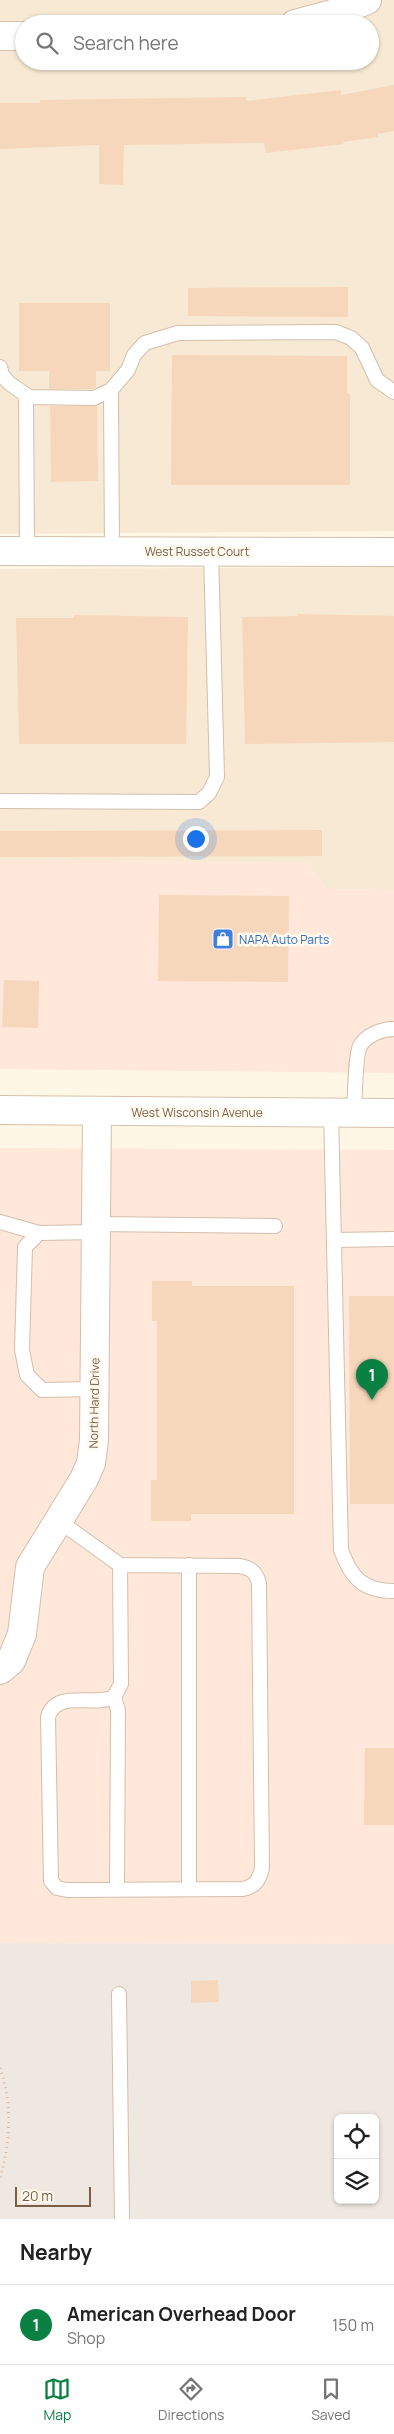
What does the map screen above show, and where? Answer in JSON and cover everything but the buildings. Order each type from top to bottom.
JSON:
[{"type":"street","points":[[329,15],[367,0]]},
{"type":"street","points":[[0,36],[15,36]]},
{"type":"street","name":"West Russet Court","points":[[0,552],[394,552]]},
{"type":"street","name":"West Wisconsin Avenue","points":[[0,1110],[394,1113]]},
{"type":"street","name":"North Hard Drive","points":[[0,1670],[11,1662],[22,1634],[30,1567],[91,1464],[95,1389],[97,1111]]},
{"type":"lane","points":[[0,367],[2,375],[29,397],[94,398],[111,390],[128,370],[134,355],[145,343],[178,332],[336,332],[351,338],[362,348],[377,380],[394,392]]},
{"type":"lane","points":[[111,390],[112,551]]},
{"type":"lane","points":[[26,395],[27,552]]},
{"type":"lane","points":[[0,801],[199,802],[209,794],[217,777],[211,552]]},
{"type":"lane","points":[[394,1028],[379,1032],[366,1039],[359,1048],[342,1113],[334,1240],[341,1550],[348,1570],[364,1586],[394,1590]]},
{"type":"lane","points":[[0,1222],[39,1233],[96,1228],[275,1226]]},
{"type":"lane","points":[[39,1233],[24,1247],[22,1350],[27,1375],[42,1390],[95,1389]]},
{"type":"lane","points":[[334,1240],[394,1240]]},
{"type":"lane","points":[[58,1521],[120,1565],[249,1568],[257,1575],[259,1583],[262,1868],[259,1880],[253,1886],[243,1889],[116,1890],[57,1888],[51,1881],[49,1873],[48,1717],[50,1710],[55,1704],[63,1701],[107,1701],[114,1697],[121,1684],[120,1565]]},
{"type":"lane","points":[[188,1566],[188,1889]]},
{"type":"lane","points":[[114,1697],[118,1710],[116,1890]]},
{"type":"lane","points":[[119,1994],[122,2219]]},
{"type":"path","points":[[0,2068],[6,2084],[10,2124],[8,2150],[0,2179]]},
{"type":"shaded area","points":[[0,0],[394,0],[394,531],[0,534]]},
{"type":"shaded area","points":[[394,567],[394,890],[327,889],[307,863],[0,860],[0,569]]},
{"type":"shaded area","points":[[0,860],[307,863],[327,889],[394,890],[394,1073],[0,1069]]},
{"type":"shaded area","points":[[0,1148],[394,1150],[394,1944],[0,1943]]},
{"type":"shaded area","points":[[0,1943],[394,1944],[394,2219],[0,2219]]},
{"type":"place","name":"NAPA Auto Parts","points":[[223,939]]},
{"type":"place","name":"American Overhead Door","points":[[372,1400]]}]
